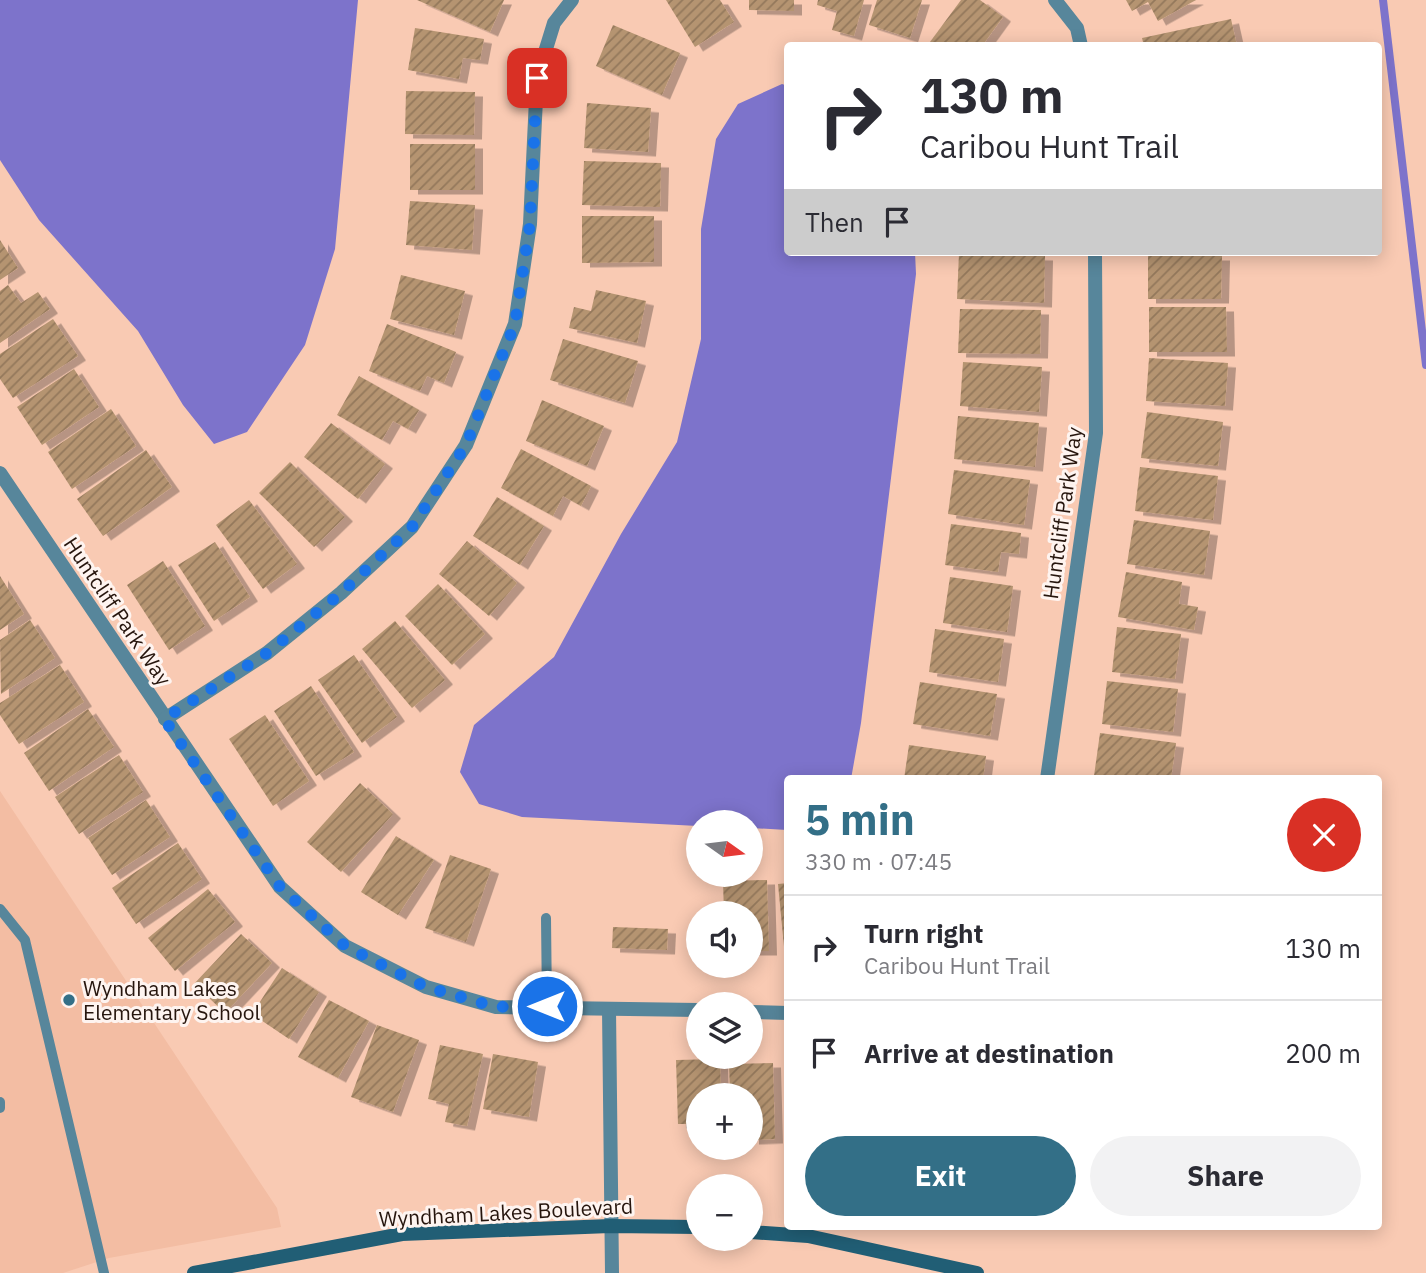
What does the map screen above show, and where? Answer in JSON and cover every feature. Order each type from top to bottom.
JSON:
[{"type":"street","points":[[164,719],[267,653],[341,593],[412,527],[466,445],[515,324],[530,224],[537,78],[554,23],[572,0]]},
{"type":"street","points":[[1055,0],[1077,28],[1081,42]]},
{"type":"street","name":"Huntcliff Park Way","points":[[1048,775],[1096,433],[1095,256]]},
{"type":"street","name":"Huntcliff Park Way","points":[[0,473],[280,887],[345,946],[426,987],[496,1007],[686,1010]]},
{"type":"street","points":[[609,1009],[612,1273]]},
{"type":"street","points":[[763,1012],[784,1013]]},
{"type":"street","name":"Wyndham Lakes Boulevard","points":[[194,1273],[402,1234],[610,1226],[686,1227]]},
{"type":"street","points":[[763,1233],[808,1236],[977,1273]]},
{"type":"lane","points":[[0,909],[25,940],[104,1273]]},
{"type":"lane","points":[[546,918],[547,1006]]},
{"type":"lane","points":[[0,1102],[0,1108]]},
{"type":"shaded area","points":[[0,0],[358,0],[335,249],[305,345],[247,432],[214,444],[183,405],[138,331],[39,220],[0,160]]},
{"type":"shaded area","points":[[784,85],[784,256],[915,256],[916,274],[861,723],[852,775],[784,775],[784,830],[763,829],[763,810],[686,810],[686,825],[522,817],[479,804],[460,772],[474,725],[554,657],[621,534],[677,442],[701,339],[701,229],[716,139],[738,104]]},
{"type":"shaded area","name":"Wyndham Lakes Elementary School","points":[[0,791],[277,1208],[281,1227],[109,1258],[63,1273],[0,1273]]},
{"type":"building","points":[[417,0],[504,0],[490,32]]},
{"type":"building","points":[[666,0],[720,0],[734,22],[695,47]]},
{"type":"building","points":[[749,0],[794,0],[794,11],[749,10]]},
{"type":"building","points":[[818,0],[864,0],[854,36],[832,30],[837,11],[817,5]]},
{"type":"building","points":[[877,0],[922,0],[910,38],[869,25]]},
{"type":"building","points":[[961,0],[980,0],[1003,17],[985,42],[930,42]]},
{"type":"building","points":[[1126,0],[1196,0],[1158,21],[1148,2],[1132,11]]},
{"type":"building","points":[[1231,19],[1236,42],[1143,42],[1142,38]]},
{"type":"building","points":[[613,25],[680,53],[662,95],[596,66]]},
{"type":"building","points":[[415,28],[484,39],[480,60],[463,58],[459,79],[408,70]]},
{"type":"building","points":[[406,91],[475,92],[474,135],[405,134]]},
{"type":"building","points":[[587,103],[651,108],[648,152],[584,148]]},
{"type":"building","points":[[410,144],[475,144],[475,190],[410,190]]},
{"type":"building","points":[[584,161],[661,163],[660,207],[582,205]]},
{"type":"building","points":[[410,201],[475,205],[472,250],[406,245]]},
{"type":"building","points":[[582,216],[654,216],[654,262],[582,263]]},
{"type":"building","points":[[0,240],[18,268],[0,280]]},
{"type":"building","points":[[959,256],[1045,256],[1044,303],[957,299]]},
{"type":"building","points":[[1148,256],[1222,256],[1221,299],[1148,299]]},
{"type":"building","points":[[401,275],[465,291],[454,335],[390,319]]},
{"type":"building","points":[[8,285],[21,303],[38,292],[50,309],[0,343],[0,291]]},
{"type":"building","points":[[596,290],[646,301],[637,343],[569,328],[574,307],[591,311]]},
{"type":"building","points":[[1149,307],[1226,307],[1227,352],[1149,352]]},
{"type":"building","points":[[960,309],[1041,310],[1040,354],[958,353]]},
{"type":"building","points":[[53,319],[78,356],[13,398],[0,379],[0,354]]},
{"type":"building","points":[[387,324],[456,352],[444,383],[427,376],[420,391],[369,371]]},
{"type":"building","points":[[563,339],[638,361],[625,403],[550,380]]},
{"type":"building","points":[[1149,358],[1228,363],[1225,406],[1146,401]]},
{"type":"building","points":[[963,362],[1042,367],[1039,412],[960,406]]},
{"type":"building","points":[[74,369],[99,407],[42,445],[17,407]]},
{"type":"building","points":[[359,376],[419,410],[408,429],[393,421],[382,440],[337,415]]},
{"type":"building","points":[[542,400],[604,426],[587,466],[526,441]]},
{"type":"building","points":[[111,409],[136,446],[72,489],[48,452]]},
{"type":"building","points":[[1147,412],[1223,422],[1218,466],[1141,458]]},
{"type":"building","points":[[958,416],[1039,423],[1035,467],[954,459]]},
{"type":"building","points":[[331,423],[385,464],[358,499],[304,457]]},
{"type":"building","points":[[521,449],[591,486],[581,506],[563,496],[553,516],[501,488]]},
{"type":"building","points":[[146,450],[172,487],[103,536],[77,499]]},
{"type":"building","points":[[290,462],[345,517],[314,547],[259,493]]},
{"type":"building","points":[[1140,467],[1218,476],[1213,520],[1135,511]]},
{"type":"building","points":[[954,470],[1030,480],[1024,525],[948,514]]},
{"type":"building","points":[[497,497],[544,526],[520,565],[473,536]]},
{"type":"building","points":[[249,500],[297,564],[263,589],[216,525]]},
{"type":"building","points":[[1134,520],[1210,531],[1204,575],[1127,564]]},
{"type":"building","points":[[951,524],[1021,533],[1019,554],[1001,552],[998,572],[945,565]]},
{"type":"building","points":[[467,541],[517,583],[489,616],[439,574]]},
{"type":"building","points":[[215,542],[250,597],[214,621],[178,565]]},
{"type":"building","points":[[163,561],[205,626],[169,650],[127,585]]},
{"type":"building","points":[[1126,572],[1182,582],[1179,604],[1198,607],[1194,630],[1118,617]]},
{"type":"building","points":[[0,576],[24,614],[0,630]]},
{"type":"building","points":[[950,577],[1013,586],[1007,632],[943,623]]},
{"type":"building","points":[[438,584],[485,634],[452,665],[405,616]]},
{"type":"building","points":[[30,620],[55,658],[1,694],[0,640]]},
{"type":"building","points":[[395,621],[445,680],[412,708],[362,649]]},
{"type":"building","points":[[1117,627],[1181,634],[1175,679],[1112,672]]},
{"type":"building","points":[[935,629],[1004,639],[998,682],[929,672]]},
{"type":"building","points":[[354,655],[397,717],[362,743],[318,680]]},
{"type":"building","points":[[60,665],[84,702],[19,744],[0,715],[0,703]]},
{"type":"building","points":[[1107,681],[1178,689],[1173,732],[1102,724]]},
{"type":"building","points":[[920,682],[997,694],[990,736],[913,724]]},
{"type":"building","points":[[311,686],[354,752],[316,776],[274,711]]},
{"type":"building","points":[[88,709],[114,747],[49,791],[24,753]]},
{"type":"building","points":[[265,715],[309,781],[273,806],[229,739]]},
{"type":"building","points":[[1100,733],[1176,743],[1172,775],[1094,775]]},
{"type":"building","points":[[909,745],[986,756],[984,775],[905,775]]},
{"type":"building","points":[[119,755],[143,792],[79,834],[55,797]]},
{"type":"building","points":[[360,783],[393,814],[341,872],[307,842]]},
{"type":"building","points":[[146,800],[170,837],[112,875],[88,838]]},
{"type":"building","points":[[396,836],[434,860],[398,915],[361,892]]},
{"type":"building","points":[[178,843],[202,879],[136,924],[112,888]]},
{"type":"building","points":[[450,855],[491,869],[466,942],[425,928]]},
{"type":"building","points":[[763,880],[767,880],[769,951],[763,951],[763,901],[724,901],[723,887],[763,887]]},
{"type":"building","points":[[784,883],[784,947],[778,884]]},
{"type":"building","points":[[208,889],[235,922],[175,971],[148,938]]},
{"type":"building","points":[[613,927],[668,929],[667,950],[612,948]]},
{"type":"building","points":[[241,934],[272,963],[225,1013],[194,984]]},
{"type":"building","points":[[282,968],[319,992],[289,1039],[252,1014]]},
{"type":"building","points":[[329,1000],[369,1021],[338,1078],[298,1057]]},
{"type":"building","points":[[377,1025],[419,1040],[393,1112],[351,1097]]},
{"type":"building","points":[[440,1045],[483,1054],[467,1126],[445,1122],[449,1104],[428,1099]]},
{"type":"building","points":[[493,1054],[538,1062],[529,1117],[483,1109]]},
{"type":"building","points":[[676,1060],[686,1060],[686,1069],[720,1069],[721,1083],[686,1083],[686,1124],[678,1124]]},
{"type":"building","points":[[763,1063],[773,1063],[775,1139],[763,1140],[763,1083],[730,1083],[729,1069],[763,1069]]},
{"type":"waterway","points":[[1383,0],[1426,365]]},
{"type":"place","name":"Wyndham Lakes Elementary School","points":[[69,1000]]},
{"type":"route","points":[[537,78],[530,224],[515,324],[466,445],[412,527],[341,593],[267,653],[164,719],[280,887],[345,946],[426,987],[496,1007],[547,1006]]}]
